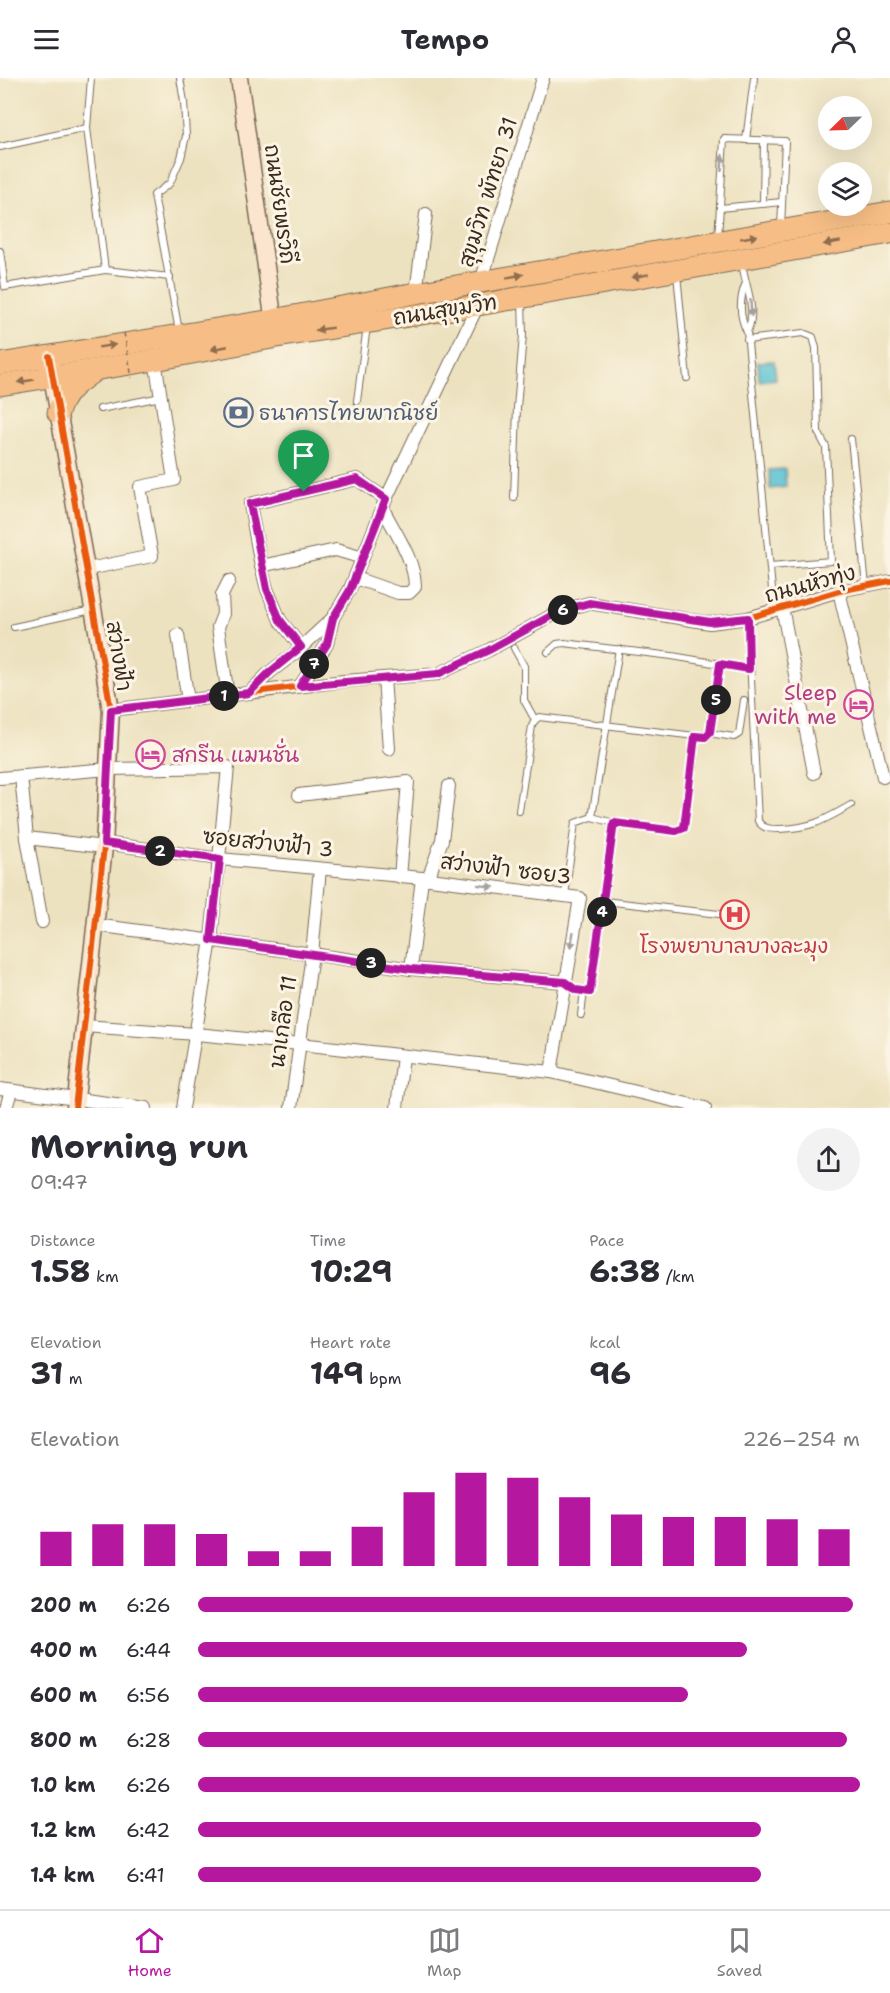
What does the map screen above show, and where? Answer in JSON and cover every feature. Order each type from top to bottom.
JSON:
[{"type":"highway","name":"ถนนสุขุมวิท","points":[[0,385],[155,360],[416,293],[890,212]]},
{"type":"highway","name":"ถนนสุขุมวิท","points":[[0,364],[180,334],[368,322],[890,233]]},
{"type":"highway","points":[[58,413],[67,391],[96,370]]},
{"type":"street","name":"ถนนชัยพรวิถี","points":[[239,78],[275,328]]},
{"type":"street","name":"สุขุมวิท พัทยา 31","points":[[481,282],[543,78]]},
{"type":"street","points":[[416,293],[426,214]]},
{"type":"street","points":[[249,693],[333,618],[350,590],[384,503],[478,305]]},
{"type":"street","name":"สว่างฟ้า","points":[[49,356],[111,710],[104,845],[76,1103]]},
{"type":"street","points":[[88,569],[152,556],[140,487],[174,480],[155,360]]},
{"type":"street","points":[[301,647],[280,620],[267,589],[250,504],[357,479],[384,503],[411,564],[415,587],[409,593],[398,593],[355,578]]},
{"type":"street","points":[[261,566],[336,550],[363,558]]},
{"type":"street","points":[[228,696],[218,627],[223,614],[222,595],[229,581]]},
{"type":"street","name":"ถนนหัวทุ่ง","points":[[111,710],[300,686],[438,674],[489,650],[560,611],[589,603],[710,622],[748,618],[839,591],[890,581]]},
{"type":"street","points":[[839,591],[883,777]]},
{"type":"street","points":[[778,608],[814,773]]},
{"type":"street","points":[[300,686],[327,644],[333,618]]},
{"type":"street","points":[[178,635],[188,701]]},
{"type":"street","points":[[384,678],[389,748]]},
{"type":"street","points":[[0,778],[109,769],[228,767],[211,940],[183,1108]]},
{"type":"street","points":[[21,776],[27,838],[42,922]]},
{"type":"street","points":[[299,795],[408,782],[400,877]]},
{"type":"street","points":[[411,969],[425,878],[442,840],[449,786]]},
{"type":"street","name":"ซอยสว่างฟ้า 3","points":[[27,838],[425,878]]},
{"type":"street","name":"นาเกลือ 11","points":[[291,1108],[312,954],[320,869]]},
{"type":"street","name":"สว่างฟ้า ซอย3","points":[[425,878],[580,898],[565,982]]},
{"type":"street","points":[[95,925],[411,969],[565,982],[551,1072]]},
{"type":"street","points":[[84,1026],[300,1044],[551,1072],[705,1108]]},
{"type":"street","points":[[397,1108],[403,1056]]},
{"type":"street","points":[[6,1108],[6,1090],[76,1103],[146,1108]]},
{"type":"lane","points":[[92,78],[87,128],[105,270]]},
{"type":"lane","points":[[180,78],[186,136],[181,158],[170,183],[154,195],[180,334]]},
{"type":"lane","points":[[746,140],[754,78]]},
{"type":"lane","points":[[0,147],[87,128]]},
{"type":"lane","points":[[717,242],[724,139],[785,141],[780,231]]},
{"type":"lane","points":[[763,204],[764,140]]},
{"type":"lane","points":[[720,208],[782,202]]},
{"type":"lane","points":[[0,251],[5,287],[105,270],[170,277]]},
{"type":"lane","points":[[741,259],[745,285],[750,296],[752,322],[747,332],[747,340],[770,566],[778,608]]},
{"type":"lane","points":[[677,270],[687,378]]},
{"type":"lane","points":[[514,498],[517,408],[523,335],[522,297]]},
{"type":"lane","points":[[357,401],[368,322]]},
{"type":"lane","points":[[747,340],[803,333],[813,337],[816,348],[818,432],[826,447],[831,561],[770,566]]},
{"type":"lane","points":[[100,409],[162,397]]},
{"type":"lane","points":[[851,439],[866,586]]},
{"type":"lane","points":[[14,627],[95,610]]},
{"type":"lane","points":[[748,618],[757,815],[760,825],[770,829],[806,827],[825,820],[850,805]]},
{"type":"lane","points":[[548,652],[560,643],[619,649],[749,669]]},
{"type":"lane","points":[[514,648],[524,666],[524,700],[535,720],[519,811]]},
{"type":"lane","points":[[592,817],[619,649]]},
{"type":"lane","points":[[709,734],[720,664]]},
{"type":"lane","points":[[535,720],[544,717],[695,736],[705,737],[709,734],[734,737],[739,734],[744,700]]},
{"type":"lane","points":[[565,896],[575,823],[592,817],[614,823],[676,831],[684,828],[695,736]]},
{"type":"lane","points":[[581,1015],[604,901],[614,823]]},
{"type":"lane","points":[[604,901],[719,914]]},
{"type":"lane","points":[[565,982],[576,990],[587,991]]},
{"type":"path","points":[[124,333],[132,378]]},
{"type":"water","points":[[774,361],[776,379],[759,381],[758,362]]},
{"type":"water","points":[[785,469],[786,487],[770,489],[769,470]]},
{"type":"cycle path","points":[[49,356],[111,710],[104,847],[75,1108]]},
{"type":"cycle path","points":[[111,710],[344,681],[438,674],[489,650],[560,611],[589,603],[710,623],[748,618],[839,591],[890,581]]},
{"type":"place","name":"ธนาคารไทยพาณิชย์","points":[[238,413]]},
{"type":"place","name":"Sleep with me","points":[[858,705]]},
{"type":"place","name":"สกรีน แมนชั่น","points":[[151,755]]},
{"type":"place","name":"โรงพยาบาลบางละมุง","points":[[734,915]]},
{"type":"route","points":[[357,479],[386,499],[350,590],[333,618],[327,644],[300,686],[438,674],[489,650],[560,611],[589,603],[710,622],[748,618],[749,669],[720,664],[710,732],[705,737],[695,736],[684,828],[676,831],[614,823],[590,992],[576,990],[565,982],[411,969],[211,940],[220,859],[104,843],[111,710],[249,693],[270,672],[301,647],[280,620],[267,589],[250,504],[304,492],[357,479]]}]
